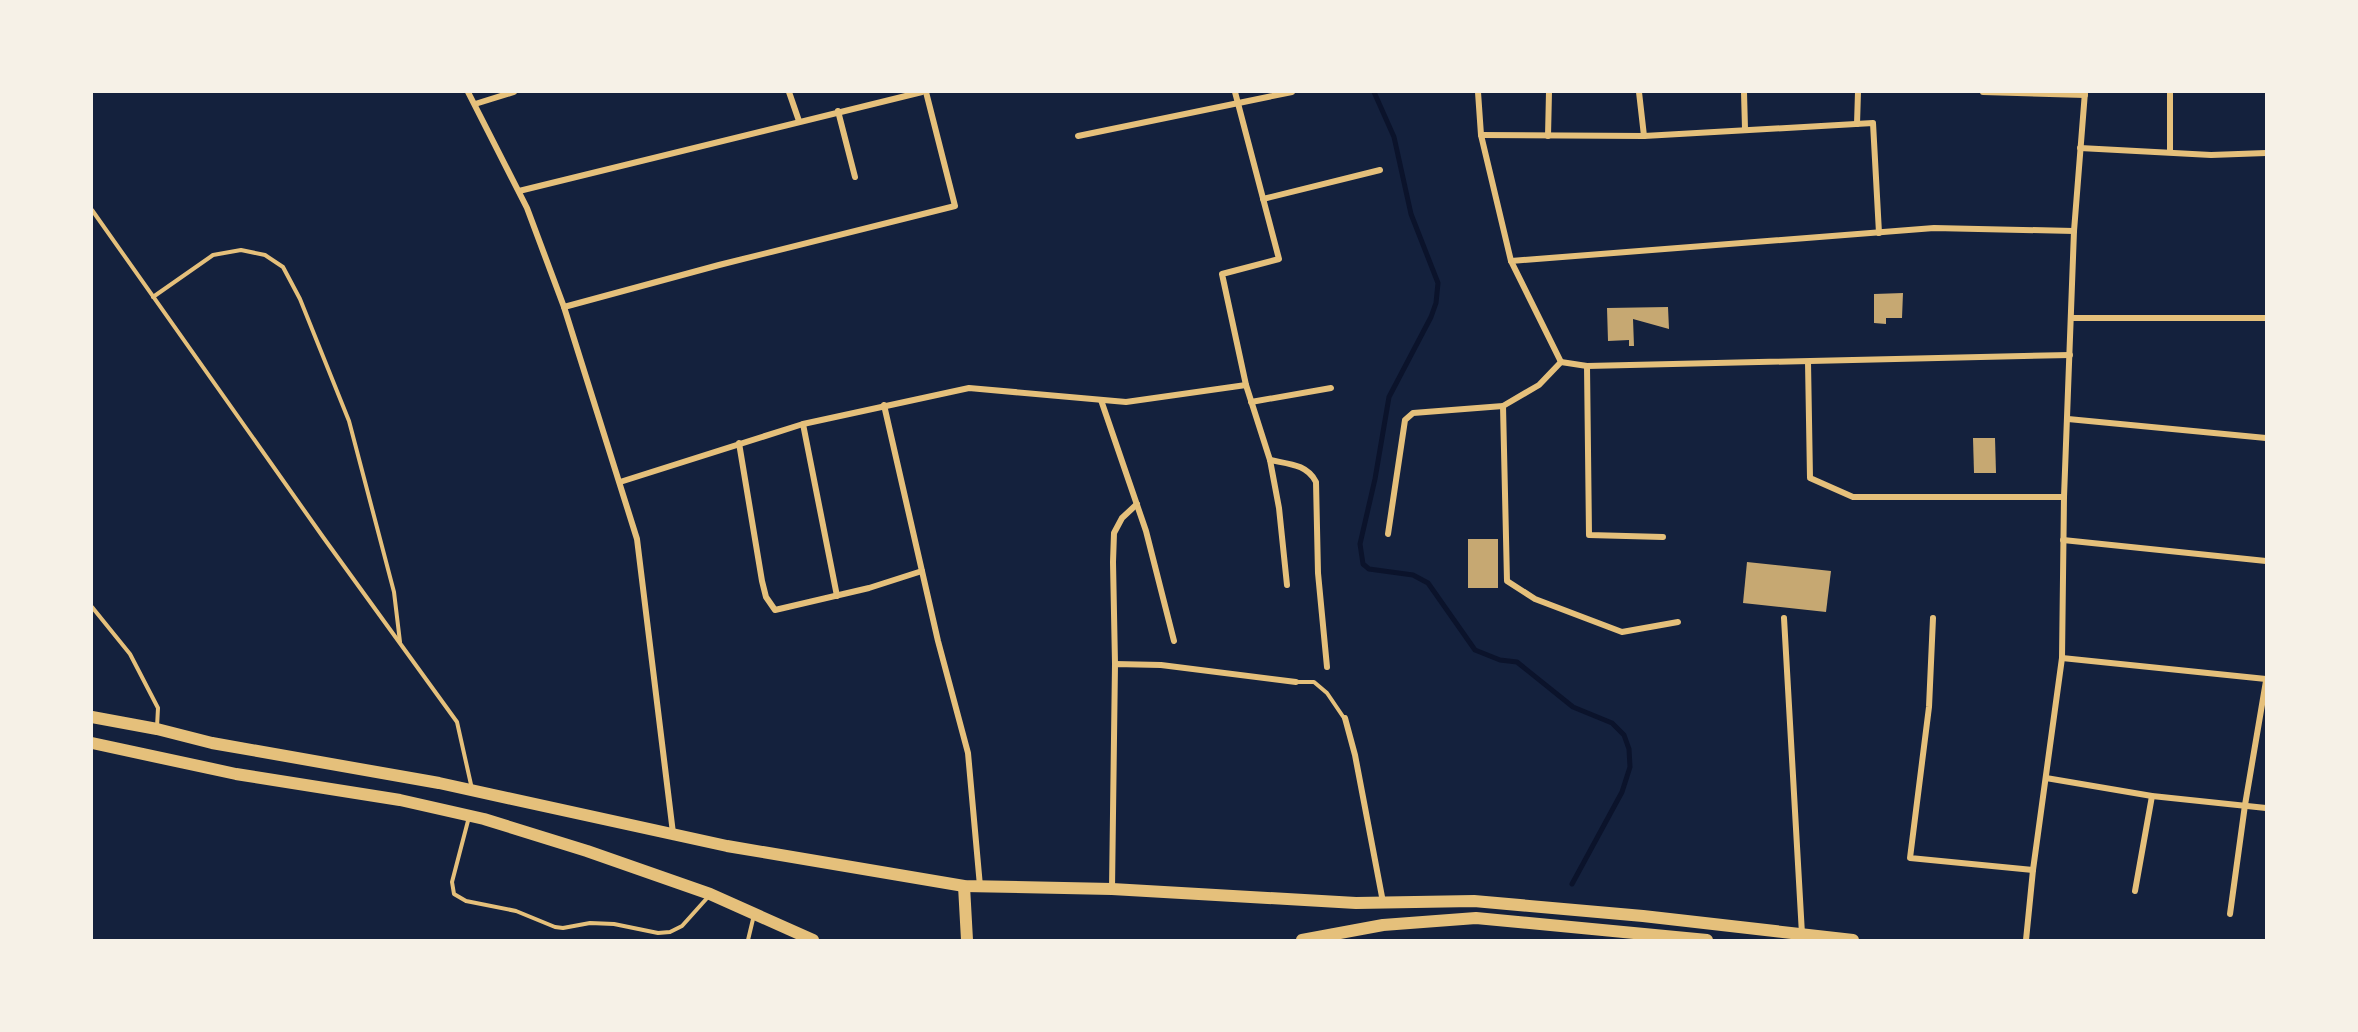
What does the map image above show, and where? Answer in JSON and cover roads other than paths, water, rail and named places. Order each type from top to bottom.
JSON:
[{"type":"main road","points":[[92,717],[157,729],[212,743],[472,790],[727,846],[964,886],[1112,889],[1240,898],[1383,902],[1474,901],[1643,916],[1853,940]]},
{"type":"main road","points":[[92,743],[236,774],[400,800],[470,816],[587,851],[710,894],[813,940]]},
{"type":"main road","points":[[964,886],[967,940]]},
{"type":"main road","points":[[1302,940],[1383,925],[1476,918],[1707,940]]},
{"type":"street","points":[[468,92],[527,208],[564,307],[637,539],[673,833]]},
{"type":"street","points":[[475,104],[514,92]]},
{"type":"street","points":[[789,92],[799,121]]},
{"type":"street","points":[[519,191],[838,111],[924,92],[955,206],[719,265],[564,307]]},
{"type":"street","points":[[1235,92],[1279,259],[1222,274],[1246,385],[1270,460],[1279,508],[1287,585]]},
{"type":"street","points":[[1078,136],[1292,92]]},
{"type":"street","points":[[1478,92],[1481,135],[1511,261],[1561,362]]},
{"type":"street","points":[[1548,136],[1549,92]]},
{"type":"street","points":[[1639,92],[1644,135]]},
{"type":"street","points":[[1744,92],[1745,129]]},
{"type":"street","points":[[1857,124],[1858,92]]},
{"type":"street","points":[[1983,92],[2085,93],[2074,231],[2064,497],[2062,658],[2033,870],[2026,940]]},
{"type":"street","points":[[2170,92],[2170,152]]},
{"type":"street","points":[[838,111],[855,177]]},
{"type":"street","points":[[1481,135],[1644,135],[1873,123],[1880,233]]},
{"type":"street","points":[[2080,148],[2211,155],[2266,153]]},
{"type":"street","points":[[1263,199],[1380,170]]},
{"type":"street","points":[[1511,261],[1934,228],[2074,231]]},
{"type":"street","points":[[2071,318],[2266,318]]},
{"type":"street","points":[[1561,362],[1587,366],[2070,355]]},
{"type":"street","points":[[1388,534],[1405,420],[1413,413],[1503,406],[1539,384],[1561,362]]},
{"type":"street","points":[[1808,362],[1810,478],[1853,497],[2064,497]]},
{"type":"street","points":[[1587,366],[1589,535],[1663,537]]},
{"type":"street","points":[[620,482],[803,424],[969,388],[1126,402],[1246,385]]},
{"type":"street","points":[[1251,402],[1331,388]]},
{"type":"street","points":[[1101,400],[1146,531],[1174,641]]},
{"type":"street","points":[[884,405],[922,572],[968,753],[980,887]]},
{"type":"street","points":[[1503,406],[1507,581],[1535,599],[1622,632],[1678,622]]},
{"type":"street","points":[[2068,419],[2266,438]]},
{"type":"street","points":[[803,424],[837,596]]},
{"type":"street","points":[[739,443],[766,597],[775,610],[869,588],[922,572]]},
{"type":"street","points":[[1270,460],[1304,467],[1312,474],[1316,482],[1318,573],[1327,667]]},
{"type":"street","points":[[1112,889],[1114,533],[1122,518],[1137,504]]},
{"type":"street","points":[[2064,540],[2266,561]]},
{"type":"street","points":[[1784,618],[1802,934]]},
{"type":"street","points":[[1933,618],[1929,706],[1910,858],[2033,870]]},
{"type":"street","points":[[2062,658],[2266,680],[2230,914]]},
{"type":"street","points":[[1115,664],[1161,665],[1296,682]]},
{"type":"street","points":[[1345,718],[1355,755],[1383,902]]},
{"type":"street","points":[[2046,778],[2152,796],[2266,808]]},
{"type":"street","points":[[2135,891],[2152,796]]},
{"type":"lane","points":[[92,210],[457,722],[472,790]]},
{"type":"lane","points":[[153,297],[213,255],[241,250],[265,255],[283,267],[300,299],[349,421],[394,592],[400,643]]},
{"type":"lane","points":[[92,607],[130,654],[158,708],[157,729]]},
{"type":"lane","points":[[1296,682],[1314,682],[1327,693],[1345,718]]},
{"type":"lane","points":[[470,816],[452,882],[454,894],[459,898],[516,911],[555,927],[590,923],[615,924],[658,933],[670,933],[682,926],[710,894]]},
{"type":"lane","points":[[748,940],[754,915]]},
{"type":"lane","points":[[669,940],[670,933]]},
{"type":"waterway","points":[[1374,92],[1394,137],[1411,214],[1438,283],[1436,303],[1431,317],[1389,397],[1375,479],[1360,544],[1363,564],[1369,569],[1413,575],[1428,583],[1475,650],[1500,660],[1517,662],[1573,707],[1612,723],[1624,735],[1629,749],[1630,767],[1622,792],[1572,884]]}]
